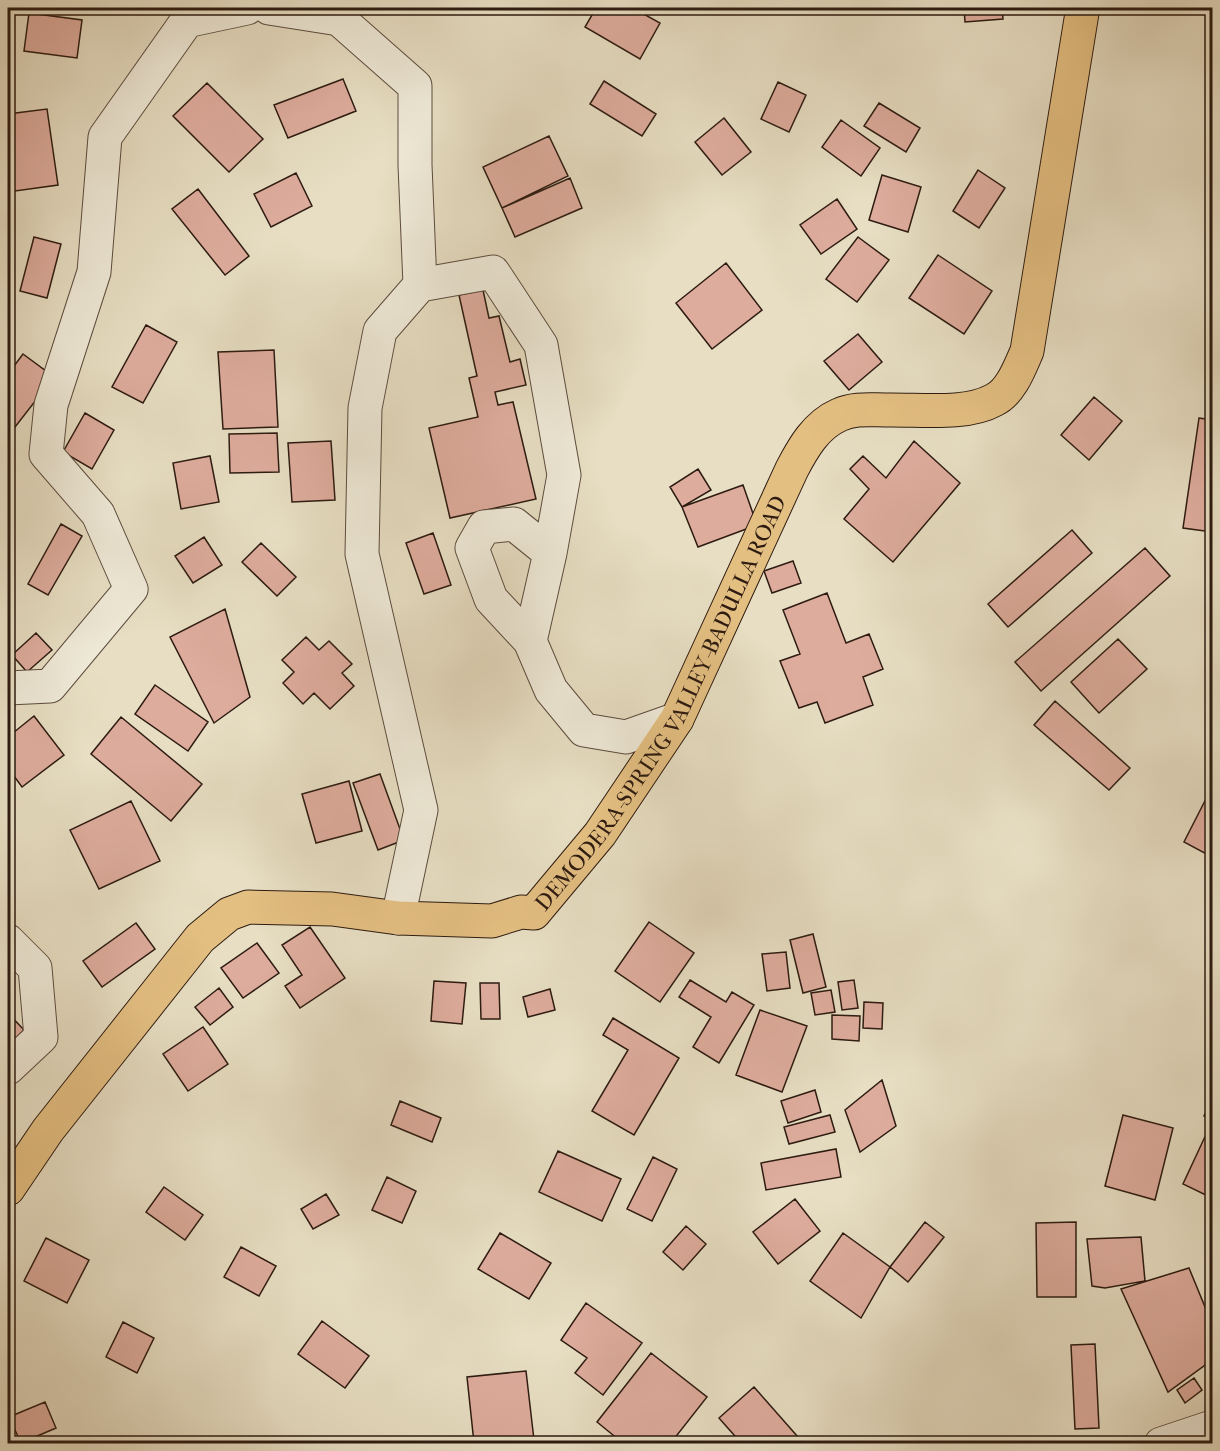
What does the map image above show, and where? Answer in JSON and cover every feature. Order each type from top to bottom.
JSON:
[{"type":"main road","name":"DEMODERA-SPRING VALLEY-BADULLA ROAD","points":[[8,1190],[48,1130],[200,938],[229,914],[248,907],[263,906],[332,909],[398,918],[492,921],[520,912],[534,912],[600,834],[677,718],[792,469],[805,445],[819,428],[838,415],[857,410],[966,409],[996,400],[1016,378],[1027,351],[1082,13],[1080,8]]},
{"type":"street","points":[[8,688],[50,686],[131,589],[98,514],[46,453],[51,405],[94,272],[105,137],[191,14],[247,8]]},
{"type":"street","points":[[270,8],[339,19],[415,86],[415,165],[420,285]]},
{"type":"street","points":[[398,918],[421,810],[362,554],[365,408],[380,331],[420,285],[493,272],[541,345],[564,475],[550,553],[530,641]]},
{"type":"street","points":[[550,553],[514,524],[484,527],[472,548],[491,599],[530,641],[551,690],[584,730],[626,737],[677,718]]},
{"type":"street","points":[[8,941],[35,968],[41,1037],[8,1068]]},
{"type":"street","points":[[1161,1443],[1212,1427]]},
{"type":"building","points":[[596,8],[633,8],[660,23],[640,59],[585,27]]},
{"type":"building","points":[[964,8],[1002,8],[1003,19],[965,22]]},
{"type":"building","points":[[29,13],[82,20],[77,58],[24,51]]},
{"type":"building","points":[[343,79],[356,111],[288,138],[274,105]]},
{"type":"building","points":[[604,81],[656,114],[642,136],[590,104]]},
{"type":"building","points":[[778,82],[806,95],[789,132],[761,119]]},
{"type":"building","points":[[207,83],[263,139],[229,172],[173,116]]},
{"type":"building","points":[[879,103],[920,128],[906,152],[864,126]]},
{"type":"building","points":[[47,109],[58,185],[8,192],[8,114]]},
{"type":"building","points":[[724,118],[751,152],[722,175],[695,142]]},
{"type":"building","points":[[841,120],[880,148],[861,176],[822,147]]},
{"type":"building","points":[[549,136],[568,176],[502,208],[483,167]]},
{"type":"building","points":[[978,170],[1005,188],[979,228],[953,211]]},
{"type":"building","points":[[296,173],[312,206],[271,227],[254,194]]},
{"type":"building","points":[[882,175],[921,187],[908,232],[869,220]]},
{"type":"building","points":[[570,178],[582,208],[515,237],[502,208]]},
{"type":"building","points":[[198,189],[249,256],[225,275],[172,209]]},
{"type":"building","points":[[837,199],[857,229],[821,254],[800,225]]},
{"type":"building","points":[[34,237],[61,244],[47,298],[20,291]]},
{"type":"building","points":[[858,237],[889,260],[857,302],[826,279]]},
{"type":"building","points":[[938,255],[992,291],[964,334],[909,298]]},
{"type":"building","points":[[726,263],[762,310],[712,349],[676,303]]},
{"type":"building","points":[[483,290],[489,318],[499,316],[510,362],[520,359],[526,385],[495,392],[498,405],[513,402],[536,499],[450,518],[429,428],[478,417],[469,378],[477,376],[459,295]]},
{"type":"building","points":[[146,325],[177,342],[143,403],[112,387]]},
{"type":"building","points":[[858,334],[882,362],[849,390],[824,361]]},
{"type":"building","points":[[274,350],[278,427],[223,429],[218,352]]},
{"type":"building","points":[[23,354],[54,377],[8,436],[8,374]]},
{"type":"building","points":[[1094,397],[1122,421],[1089,460],[1061,435]]},
{"type":"building","points":[[85,413],[114,430],[92,469],[63,452]]},
{"type":"building","points":[[1199,418],[1212,420],[1212,532],[1183,528]]},
{"type":"building","points":[[277,433],[279,472],[230,473],[229,434]]},
{"type":"building","points":[[331,441],[335,500],[292,502],[288,443]]},
{"type":"building","points":[[914,441],[960,483],[893,562],[844,519],[869,489],[850,469],[863,456],[886,478]]},
{"type":"building","points":[[210,456],[219,502],[181,509],[173,463]]},
{"type":"building","points":[[698,469],[711,490],[682,507],[670,487]]},
{"type":"building","points":[[743,485],[757,525],[698,547],[682,507]]},
{"type":"building","points":[[61,524],[82,536],[48,595],[28,584]]},
{"type":"building","points":[[1072,530],[1092,553],[1008,627],[988,604]]},
{"type":"building","points":[[433,533],[451,585],[424,594],[406,543]]},
{"type":"building","points":[[204,537],[222,565],[193,583],[175,556]]},
{"type":"building","points":[[261,543],[296,577],[277,596],[242,562]]},
{"type":"building","points":[[1145,548],[1170,576],[1041,691],[1015,662]]},
{"type":"building","points":[[793,561],[801,583],[772,593],[764,571]]},
{"type":"building","points":[[827,593],[846,643],[869,634],[883,669],[863,677],[873,705],[825,723],[817,702],[799,708],[780,661],[800,654],[783,610]]},
{"type":"building","points":[[225,609],[250,697],[214,723],[170,637]]},
{"type":"building","points":[[36,633],[52,650],[27,672],[12,655]]},
{"type":"building","points":[[306,637],[319,650],[329,641],[352,664],[342,673],[354,686],[330,709],[314,693],[303,704],[283,683],[294,672],[282,660]]},
{"type":"building","points":[[1118,639],[1147,669],[1099,713],[1071,682]]},
{"type":"building","points":[[155,685],[208,722],[188,751],[135,714]]},
{"type":"building","points":[[1055,701],[1130,768],[1109,790],[1034,725]]},
{"type":"building","points":[[34,716],[64,755],[22,787],[8,768],[8,737]]},
{"type":"building","points":[[121,717],[202,784],[171,821],[91,754]]},
{"type":"building","points":[[380,774],[404,840],[378,850],[353,783]]},
{"type":"building","points":[[349,781],[362,831],[316,843],[302,794]]},
{"type":"building","points":[[1212,787],[1212,857],[1184,842]]},
{"type":"building","points":[[131,801],[160,861],[99,889],[70,830]]},
{"type":"building","points":[[649,922],[694,953],[660,1002],[615,971]]},
{"type":"building","points":[[136,923],[155,949],[102,987],[83,961]]},
{"type":"building","points":[[310,927],[345,978],[300,1008],[285,986],[302,975],[282,945]]},
{"type":"building","points":[[813,934],[826,987],[803,993],[790,940]]},
{"type":"building","points":[[257,943],[279,973],[243,998],[221,968]]},
{"type":"building","points":[[786,952],[790,988],[767,991],[762,954]]},
{"type":"building","points":[[690,980],[726,1002],[732,992],[754,1005],[719,1063],[693,1047],[711,1017],[679,997]]},
{"type":"building","points":[[854,980],[858,1008],[842,1010],[838,982]]},
{"type":"building","points":[[434,981],[466,983],[462,1024],[431,1021]]},
{"type":"building","points":[[480,983],[499,983],[500,1019],[481,1019]]},
{"type":"building","points":[[219,988],[233,1007],[210,1025],[195,1007]]},
{"type":"building","points":[[550,989],[555,1010],[528,1017],[523,997]]},
{"type":"building","points":[[831,990],[835,1012],[815,1015],[811,993]]},
{"type":"building","points":[[864,1002],[883,1003],[882,1029],[863,1028]]},
{"type":"building","points":[[760,1010],[807,1026],[782,1092],[736,1075]]},
{"type":"building","points":[[8,1013],[24,1030],[8,1046]]},
{"type":"building","points":[[832,1015],[860,1016],[859,1041],[832,1039]]},
{"type":"building","points":[[613,1018],[679,1058],[634,1135],[592,1111],[628,1050],[603,1035]]},
{"type":"building","points":[[203,1027],[228,1064],[188,1091],[163,1054]]},
{"type":"building","points":[[882,1080],[896,1126],[860,1152],[845,1110]]},
{"type":"building","points":[[815,1090],[821,1112],[788,1123],[781,1101]]},
{"type":"building","points":[[1212,1100],[1212,1120],[1204,1116]]},
{"type":"building","points":[[400,1101],[441,1118],[432,1142],[391,1125]]},
{"type":"building","points":[[830,1115],[835,1132],[789,1144],[784,1127]]},
{"type":"building","points":[[1123,1115],[1173,1128],[1155,1200],[1105,1186]]},
{"type":"building","points":[[1209,1128],[1212,1130],[1212,1198],[1183,1184]]},
{"type":"building","points":[[836,1149],[841,1177],[766,1190],[761,1163]]},
{"type":"building","points":[[558,1151],[621,1179],[602,1221],[539,1192]]},
{"type":"building","points":[[653,1157],[677,1169],[652,1221],[627,1209]]},
{"type":"building","points":[[387,1177],[416,1191],[402,1223],[372,1210]]},
{"type":"building","points":[[164,1187],[203,1215],[185,1240],[146,1212]]},
{"type":"building","points":[[326,1194],[339,1215],[313,1229],[301,1209]]},
{"type":"building","points":[[795,1199],[820,1231],[778,1264],[753,1232]]},
{"type":"building","points":[[925,1222],[944,1237],[908,1282],[890,1267]]},
{"type":"building","points":[[1076,1222],[1076,1297],[1037,1297],[1036,1223]]},
{"type":"building","points":[[686,1226],[706,1244],[683,1270],[663,1252]]},
{"type":"building","points":[[500,1233],[551,1263],[529,1299],[478,1269]]},
{"type":"building","points":[[843,1233],[890,1267],[861,1318],[810,1281]]},
{"type":"building","points":[[1141,1237],[1145,1281],[1105,1288],[1092,1286],[1087,1239]]},
{"type":"building","points":[[46,1238],[89,1260],[67,1303],[24,1281]]},
{"type":"building","points":[[241,1247],[276,1266],[259,1296],[224,1277]]},
{"type":"building","points":[[1189,1268],[1212,1324],[1212,1360],[1168,1392],[1121,1289]]},
{"type":"building","points":[[586,1303],[642,1343],[603,1395],[575,1373],[587,1358],[561,1340]]},
{"type":"building","points":[[322,1321],[369,1356],[345,1388],[298,1354]]},
{"type":"building","points":[[123,1322],[154,1338],[137,1373],[106,1357]]},
{"type":"building","points":[[1095,1344],[1099,1428],[1075,1429],[1071,1345]]},
{"type":"building","points":[[651,1353],[707,1397],[670,1444],[624,1444],[597,1422]]},
{"type":"building","points":[[526,1371],[534,1440],[519,1441],[519,1444],[495,1444],[494,1441],[474,1443],[467,1377]]},
{"type":"building","points":[[1194,1378],[1202,1390],[1185,1403],[1177,1390]]},
{"type":"building","points":[[754,1387],[798,1437],[791,1444],[742,1444],[719,1418]]},
{"type":"building","points":[[45,1402],[56,1428],[21,1443],[9,1417]]}]
